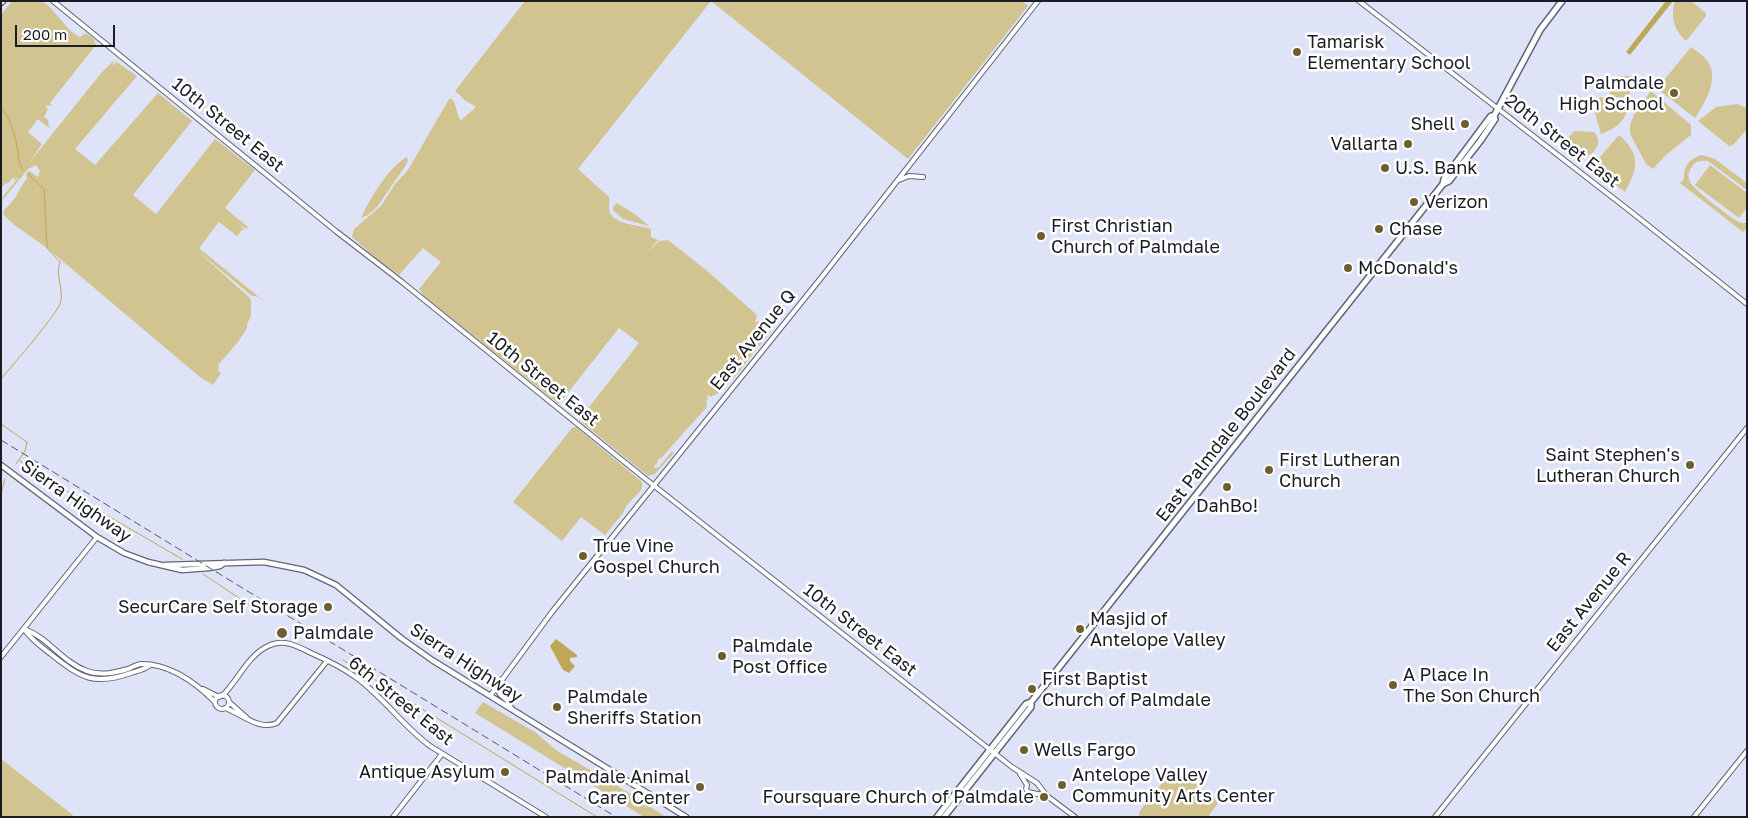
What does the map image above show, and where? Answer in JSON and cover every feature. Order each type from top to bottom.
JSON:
[{"type":"highway","name":"East Palmdale Boulevard","points":[[1443,184],[1449,181],[1495,119],[1494,116],[1536,38],[1562,1]]},
{"type":"highway","name":"East Palmdale Boulevard","points":[[944,817],[1026,704],[1031,702],[1443,184],[1444,179],[1491,116],[1494,116]]},
{"type":"highway","points":[[1455,173],[1467,150]]},
{"type":"highway","name":"East Palmdale Boulevard","points":[[937,817],[993,752]]},
{"type":"main road","name":"10th Street East","points":[[53,1],[654,486],[1019,773],[1033,781]]},
{"type":"main road","name":"East Avenue Q","points":[[490,696],[552,612],[897,181],[1038,1]]},
{"type":"main road","name":"20th Street East","points":[[1359,1],[1747,304]]},
{"type":"main road","points":[[897,181],[909,176],[923,177]]},
{"type":"main road","name":"East Avenue R","points":[[1435,817],[1747,428]]},
{"type":"main road","name":"Sierra Highway","points":[[1,465],[97,537],[128,555],[164,565],[264,562],[287,565],[320,577],[342,590],[401,638],[432,660],[686,817]]},
{"type":"main road","points":[[1,657],[97,537]]},
{"type":"main road","points":[[24,629],[29,637],[71,670],[84,677],[96,680],[115,679],[148,666],[171,670],[198,687],[215,702],[218,708],[225,708],[266,726],[277,723],[327,661]]},
{"type":"main road","name":"6th Street East","points":[[220,696],[258,652],[275,643],[292,644],[358,679],[414,733],[442,754],[546,817]]},
{"type":"main road","points":[[502,680],[499,688],[500,694],[507,700],[512,710]]},
{"type":"main road","points":[[198,687],[226,697],[228,702],[247,718]]},
{"type":"main road","points":[[215,702],[220,696]]},
{"type":"main road","points":[[225,708],[228,702]]},
{"type":"main road","points":[[1694,817],[1747,750]]},
{"type":"main road","points":[[393,817],[442,754]]},
{"type":"main road","name":"10th Street East","points":[[1019,773],[1027,785]]},
{"type":"main road","points":[[1047,796],[1028,792],[1026,789],[1027,785],[1033,781],[1037,783],[1047,796],[1075,817]]},
{"type":"main road","points":[[1036,793],[1039,787]]},
{"type":"shaded area","points":[[12,1],[40,1],[45,3],[74,34],[80,37],[86,33],[94,39],[96,45],[50,103],[52,105],[45,106],[48,109],[44,117],[48,120],[49,128],[38,119],[28,132],[42,144],[29,163],[102,72],[114,60],[112,66],[116,62],[137,76],[75,149],[95,165],[158,93],[192,121],[133,195],[156,214],[215,139],[255,170],[225,208],[248,227],[246,229],[242,226],[245,230],[242,230],[237,236],[219,222],[199,248],[265,302],[256,296],[252,296],[194,248],[250,298],[251,302],[251,316],[247,328],[219,364],[218,371],[221,373],[213,385],[201,378],[47,248],[13,224],[3,214],[27,179],[26,175],[29,171],[38,177],[40,171],[36,165],[28,169],[1,202],[4,195],[19,177],[13,181],[15,178],[13,178],[1,188],[1,15]]},
{"type":"shaded area","points":[[525,1],[711,1],[578,169],[609,197],[609,211],[613,217],[623,222],[651,229],[651,237],[658,240],[647,253],[659,241],[668,240],[706,270],[757,315],[755,322],[765,321],[765,319],[774,327],[738,373],[719,393],[710,397],[707,394],[706,408],[662,457],[657,460],[658,462],[653,467],[659,467],[672,451],[674,453],[655,474],[648,476],[579,420],[639,343],[619,328],[559,404],[425,297],[419,289],[441,262],[423,248],[399,275],[379,261],[352,237],[354,229],[381,206],[395,184],[408,170],[449,99],[452,99],[454,102],[461,120],[475,108],[475,106],[455,91]]},
{"type":"shaded area","points":[[711,1],[1022,1],[1028,6],[908,159]]},
{"type":"shaded area","points":[[1666,1],[1673,1],[1630,55],[1626,52]]},
{"type":"shaded area","points":[[1675,1],[1691,1],[1706,13],[1706,16],[1686,41],[1674,23]]},
{"type":"shaded area","points":[[1691,47],[1704,57],[1712,72],[1710,88],[1704,104],[1695,118],[1659,90],[1660,85]]},
{"type":"shaded area","points":[[1621,76],[1632,76],[1629,98],[1610,97],[1612,85]]},
{"type":"shaded area","points":[[1651,91],[1691,125],[1691,135],[1666,155],[1653,169],[1646,164],[1630,134],[1630,125],[1635,112]]},
{"type":"shaded area","points":[[1600,97],[1629,103],[1626,114],[1620,123],[1601,134],[1593,106]]},
{"type":"shaded area","points":[[1737,104],[1747,108],[1747,129],[1733,145],[1729,146],[1698,121],[1716,107]]},
{"type":"shaded area","points":[[1574,131],[1594,132],[1598,141],[1595,150],[1591,154],[1576,161],[1569,137]]},
{"type":"shaded area","points":[[1619,135],[1631,149],[1635,162],[1633,176],[1625,192],[1594,169],[1594,164]]},
{"type":"shaded area","points":[[1702,155],[1715,159],[1747,183],[1747,190],[1708,161],[1696,162],[1689,173],[1690,182],[1705,197],[1735,220],[1747,223],[1747,228],[1743,232],[1680,183],[1684,179],[1688,163]]},
{"type":"shaded area","points":[[407,157],[406,165],[377,207],[361,218],[374,193],[393,168]]},
{"type":"shaded area","points":[[1710,165],[1747,193],[1747,208],[1739,218],[1695,185]]},
{"type":"shaded area","points":[[617,203],[649,226],[623,219],[613,210],[614,205]]},
{"type":"shaded area","points":[[576,427],[642,482],[642,489],[626,506],[623,513],[605,535],[581,517],[562,541],[513,502],[572,428]]},
{"type":"shaded area","points":[[556,639],[577,655],[577,657],[570,658],[570,661],[575,666],[569,673],[563,670],[550,646]]},
{"type":"shaded area","points":[[483,702],[535,732],[556,750],[666,817],[644,817],[475,713]]},
{"type":"shaded area","points":[[1,759],[73,815],[71,817],[1,817]]},
{"type":"shaded area","points":[[1174,768],[1217,800],[1218,803],[1208,817],[1138,817],[1139,812]]},
{"type":"waterway","points":[[1,107],[12,126],[19,162],[23,170]]},
{"type":"waterway","points":[[1,379],[44,327],[59,307],[61,301],[58,271],[60,262],[47,248],[44,189],[27,173]]},
{"type":"waterway","points":[[1,424],[27,442],[25,451],[16,464]]},
{"type":"waterway","points":[[20,461],[84,502],[182,559]]},
{"type":"waterway","points":[[1,494],[5,479]]},
{"type":"waterway","points":[[203,574],[254,608]]},
{"type":"waterway","points":[[343,660],[597,817]]},
{"type":"railway","points":[[1,440],[616,817]]},
{"type":"place","name":"Tamarisk Elementary School","points":[[1297,52]]},
{"type":"place","name":"Palmdale High School","points":[[1674,93]]},
{"type":"place","name":"Shell","points":[[1465,124]]},
{"type":"place","name":"Vallarta","points":[[1408,144]]},
{"type":"place","name":"U.S. Bank","points":[[1385,168]]},
{"type":"place","name":"Verizon","points":[[1414,202]]},
{"type":"place","name":"Chase","points":[[1379,229]]},
{"type":"place","name":"First Christian Church of Palmdale","points":[[1041,236]]},
{"type":"place","name":"McDonald's","points":[[1348,268]]},
{"type":"place","name":"Saint Stephen's Lutheran Church","points":[[1690,465]]},
{"type":"place","name":"First Lutheran Church","points":[[1269,470]]},
{"type":"place","name":"DahBo!","points":[[1227,487]]},
{"type":"place","name":"True Vine Gospel Church","points":[[583,556]]},
{"type":"place","name":"SecurCare Self Storage","points":[[328,607]]},
{"type":"place","name":"Masjid of Antelope Valley","points":[[1080,629]]},
{"type":"place","name":"Palmdale","points":[[282,633]]},
{"type":"place","name":"Palmdale Post Office","points":[[722,656]]},
{"type":"place","name":"A Place In The Son Church","points":[[1393,685]]},
{"type":"place","name":"First Baptist Church of Palmdale","points":[[1032,689]]},
{"type":"place","name":"Palmdale Sheriffs Station","points":[[557,707]]},
{"type":"place","name":"Wells Fargo","points":[[1024,750]]},
{"type":"place","name":"Antique Asylum","points":[[505,772]]},
{"type":"place","name":"Antelope Valley Community Arts Center","points":[[1062,785]]},
{"type":"place","name":"Palmdale Animal Care Center","points":[[700,787]]},
{"type":"place","name":"Foursquare Church of Palmdale","points":[[1044,797]]}]
